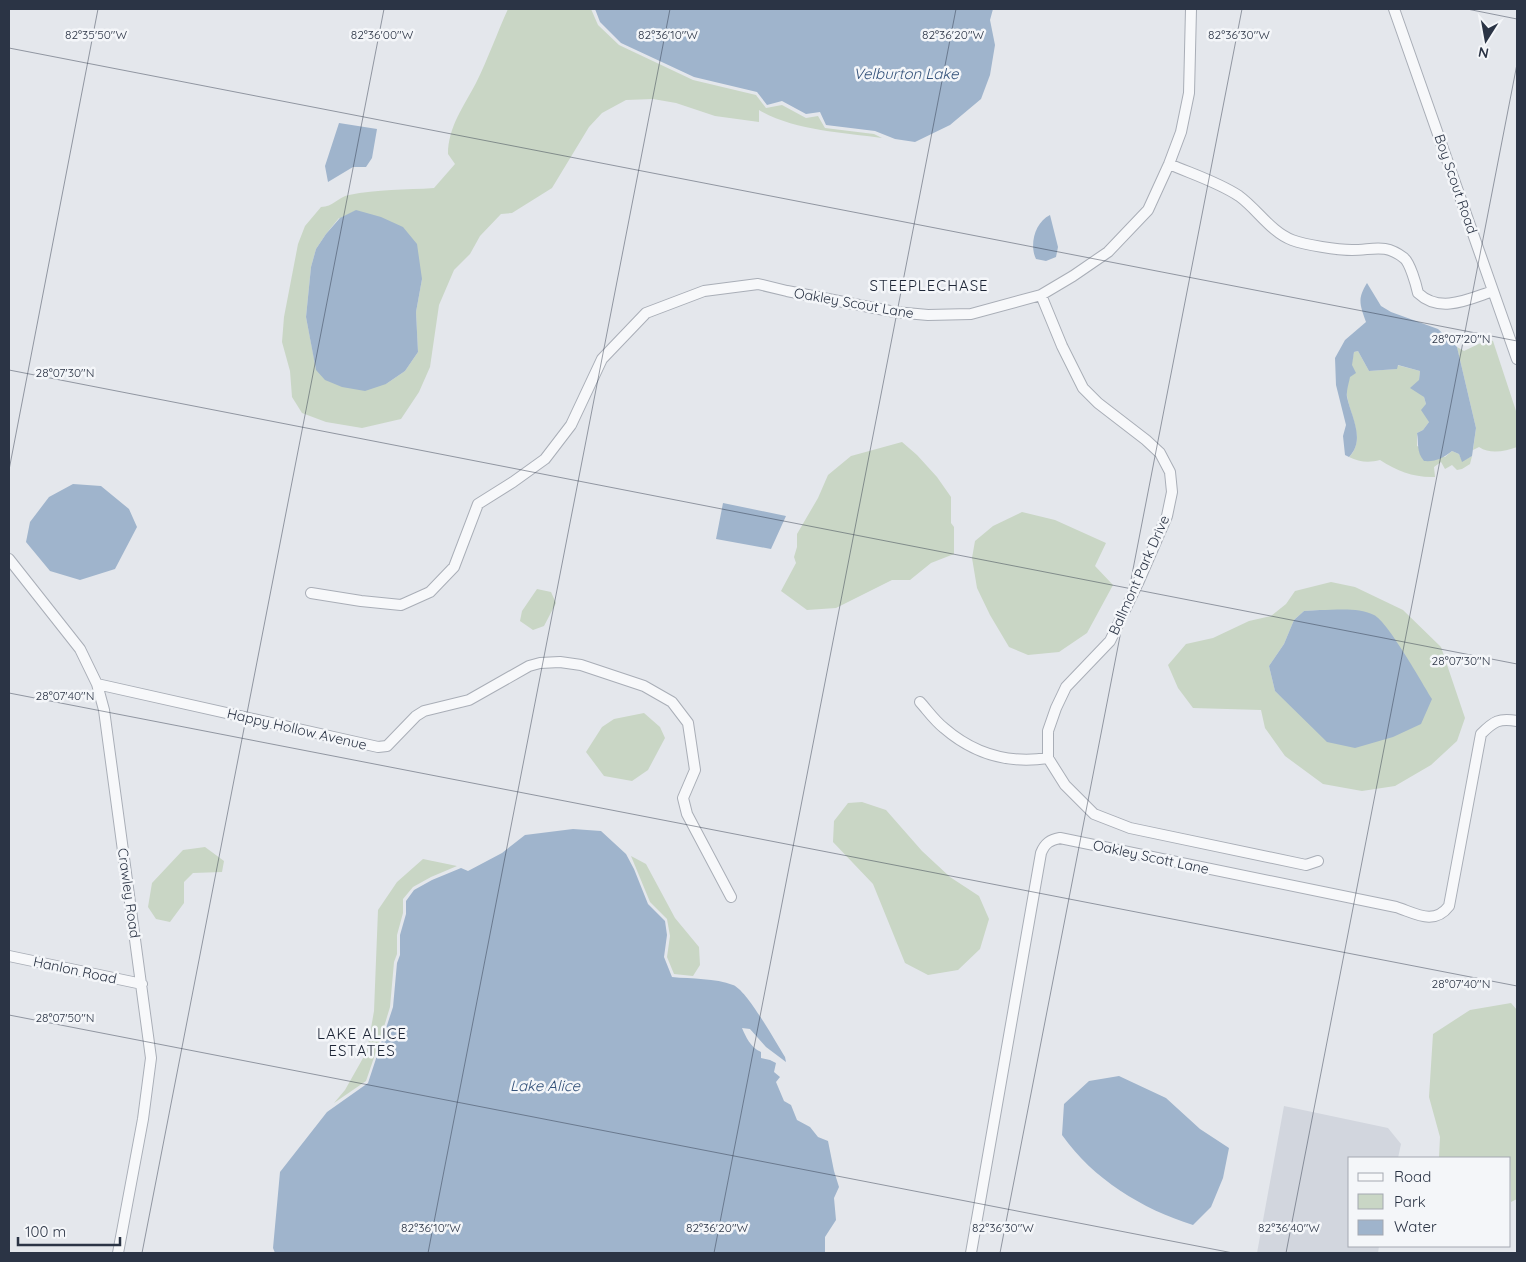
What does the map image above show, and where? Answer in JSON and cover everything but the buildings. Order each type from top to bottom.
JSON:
[{"type":"street","name":"Oakley Scout Lane","points":[[311,593],[401,605],[430,592],[454,567],[478,504],[545,459],[571,425],[602,359],[646,313],[704,291],[758,284],[895,312],[928,315],[971,314],[1041,295],[1073,276],[1108,252],[1148,210],[1169,164],[1181,132],[1188,93],[1191,9]]},
{"type":"street","name":"Boy Scout Road","points":[[1394,9],[1517,359]]},
{"type":"street","points":[[1169,164],[1230,191],[1250,205],[1279,233],[1292,240],[1351,250],[1382,247],[1405,258],[1415,280],[1418,293],[1431,302],[1450,304],[1493,291]]},
{"type":"street","name":"Ballmont Park Drive","points":[[1041,295],[1062,346],[1084,388],[1098,403],[1160,453],[1170,472],[1172,492],[1167,516],[1110,641],[1092,662],[1066,687],[1056,708],[1048,730],[1048,758]]},
{"type":"street","name":"Crawley Road","points":[[9,559],[80,649],[97,684],[104,710],[151,1058],[143,1119],[118,1253]]},
{"type":"street","name":"Happy Hollow Avenue","points":[[97,684],[378,748],[387,746],[416,716],[424,711],[469,700],[529,666],[540,663],[560,662],[581,665],[608,673],[644,686],[672,702],[688,723],[695,770],[683,798],[688,814],[731,897]]},
{"type":"street","points":[[920,702],[942,727],[958,740],[977,750],[997,756],[1029,761],[1048,758],[1065,785],[1094,814],[1130,828],[1306,865],[1318,861]]},
{"type":"street","name":"Oakley Scott Lane","points":[[971,1253],[1041,853],[1044,846],[1051,840],[1060,838],[1396,907],[1435,918],[1444,914],[1449,906],[1481,734],[1492,723],[1504,719],[1517,721]]},
{"type":"street","name":"Hanlon Road","points":[[9,956],[142,984]]},
{"type":"shaded area","points":[[1284,1106],[1388,1128],[1401,1144],[1398,1157],[1348,1157],[1348,1247],[1379,1247],[1378,1253],[1257,1253]]},
{"type":"green space","points":[[508,9],[591,9],[598,25],[619,45],[693,80],[756,95],[766,108],[782,105],[806,118],[818,116],[825,128],[874,134],[882,138],[803,127],[759,110],[759,122],[715,116],[676,103],[653,99],[626,100],[602,113],[589,127],[552,188],[512,213],[501,214],[480,236],[470,254],[454,270],[439,305],[430,367],[419,392],[401,419],[362,428],[326,422],[302,413],[292,397],[290,371],[282,342],[284,317],[298,244],[305,226],[321,207],[325,207],[345,196],[381,191],[434,188],[455,164],[448,154],[454,126],[476,83]],"holes":[[[339,218],[422,279],[416,312],[418,352],[405,371],[386,384],[316,369],[306,317],[311,267],[316,249]]]},
{"type":"green space","points":[[1489,339],[1493,341],[1517,414],[1517,447],[1498,452],[1488,451],[1479,447],[1473,450],[1476,428],[1457,347],[1464,351]]},
{"type":"green space","points":[[1358,351],[1369,371],[1396,369],[1397,365],[1420,371],[1419,380],[1429,422],[1423,430],[1417,433],[1417,446],[1445,457],[1452,451],[1459,454],[1462,461],[1472,456],[1470,464],[1457,470],[1452,465],[1445,469],[1441,462],[1434,467],[1435,477],[1428,477],[1406,473],[1380,460],[1364,462],[1349,457],[1354,450],[1357,435],[1347,392],[1354,352]]},
{"type":"green space","points":[[902,442],[937,477],[951,497],[954,554],[931,563],[910,580],[892,580],[836,608],[807,610],[781,591],[796,563],[794,557],[797,547],[797,534],[818,498],[828,475],[851,456]]},
{"type":"green space","points":[[1022,512],[1055,520],[1106,543],[1095,566],[1113,585],[1087,633],[1059,652],[1028,655],[1009,647],[977,588],[972,558],[975,541],[993,526]]},
{"type":"green space","points":[[1331,582],[1355,587],[1403,610],[1441,647],[1465,718],[1457,741],[1431,765],[1395,786],[1362,791],[1323,784],[1285,756],[1265,728],[1261,710],[1193,708],[1178,688],[1168,665],[1186,644],[1213,638],[1249,621],[1271,616],[1286,604],[1295,591]],"holes":[[[1353,610],[1294,708],[1275,691],[1269,666],[1284,644],[1294,620],[1304,611]]]},
{"type":"green space","points":[[537,589],[551,592],[556,603],[544,626],[533,630],[520,621],[522,611]]},
{"type":"green space","points":[[644,713],[660,727],[665,738],[648,770],[632,781],[604,776],[586,752],[602,727],[614,719]]},
{"type":"green space","points":[[862,802],[886,810],[922,851],[950,877],[979,896],[989,919],[980,949],[958,970],[928,975],[905,963],[873,884],[833,842],[834,821],[848,803]]},
{"type":"green space","points":[[205,847],[224,861],[222,872],[193,873],[184,882],[184,903],[170,922],[156,919],[148,907],[152,883],[183,850]]},
{"type":"green space","points":[[631,856],[646,864],[675,918],[699,947],[700,965],[693,976],[674,974],[667,957],[670,936],[667,919],[650,902]]},
{"type":"green space","points":[[423,859],[457,866],[413,887],[403,899],[403,913],[397,935],[397,954],[394,962],[390,1007],[380,1040],[366,1081],[334,1103],[345,1090],[367,1051],[374,1011],[378,910],[397,882]]},
{"type":"green space","points":[[1511,1003],[1517,1010],[1517,1199],[1511,1202],[1511,1157],[1439,1157],[1440,1137],[1429,1097],[1433,1034],[1470,1010]]},
{"type":"water","name":"Velburton Lake","points":[[595,9],[993,9],[990,20],[995,45],[990,75],[981,99],[950,125],[915,142],[895,139],[875,131],[826,125],[820,112],[806,114],[782,101],[767,105],[757,92],[694,77],[621,43],[600,22]]},
{"type":"water","points":[[339,123],[377,129],[372,158],[366,167],[353,167],[328,182],[325,166]]},
{"type":"water","points":[[356,210],[381,217],[403,227],[417,244],[422,279],[416,312],[418,352],[405,371],[386,384],[365,391],[342,387],[325,380],[316,370],[306,317],[311,267],[316,249],[340,218]]},
{"type":"water","points":[[1050,215],[1058,247],[1056,257],[1046,261],[1036,259],[1033,247],[1035,234],[1040,223]]},
{"type":"water","points":[[1367,283],[1381,306],[1391,312],[1438,329],[1457,347],[1476,428],[1472,456],[1462,462],[1459,454],[1452,451],[1442,458],[1432,461],[1424,461],[1420,454],[1417,433],[1423,430],[1429,422],[1421,410],[1426,404],[1424,397],[1410,388],[1419,380],[1420,371],[1398,365],[1397,369],[1369,371],[1358,351],[1354,352],[1352,365],[1356,373],[1350,377],[1347,390],[1357,436],[1354,450],[1349,457],[1345,455],[1343,436],[1346,425],[1336,385],[1335,358],[1345,340],[1366,322],[1360,302]]},
{"type":"water","points":[[73,484],[101,486],[129,509],[137,527],[115,569],[80,580],[50,571],[26,542],[30,522],[49,497]]},
{"type":"water","points":[[723,503],[786,516],[771,549],[716,539]]},
{"type":"water","points":[[1304,611],[1368,612],[1380,620],[1388,629],[1432,699],[1421,724],[1393,737],[1355,748],[1327,742],[1275,691],[1269,666],[1284,644],[1294,620]]},
{"type":"water","name":"Lake Alice","points":[[573,829],[601,831],[626,854],[648,904],[665,921],[667,935],[664,957],[672,977],[719,981],[739,989],[753,1006],[785,1057],[786,1062],[766,1047],[750,1029],[742,1028],[751,1045],[761,1052],[761,1058],[776,1063],[774,1072],[780,1077],[776,1082],[784,1101],[791,1105],[797,1120],[810,1127],[818,1137],[828,1141],[839,1187],[834,1198],[836,1220],[825,1237],[825,1253],[275,1253],[273,1248],[280,1172],[327,1112],[368,1083],[393,1007],[397,963],[400,955],[400,935],[406,914],[406,901],[414,890],[432,880],[461,868],[468,871],[502,853],[525,835]]},
{"type":"water","points":[[1119,1076],[1166,1098],[1200,1129],[1229,1148],[1223,1178],[1211,1207],[1193,1225],[1155,1210],[1120,1190],[1088,1165],[1062,1135],[1064,1104],[1089,1081]]},
{"type":"district","name":"STEEPLECHASE","points":[[929,286]]},
{"type":"district","name":"LAKE ALICE ESTATES","points":[[362,1042]]}]
